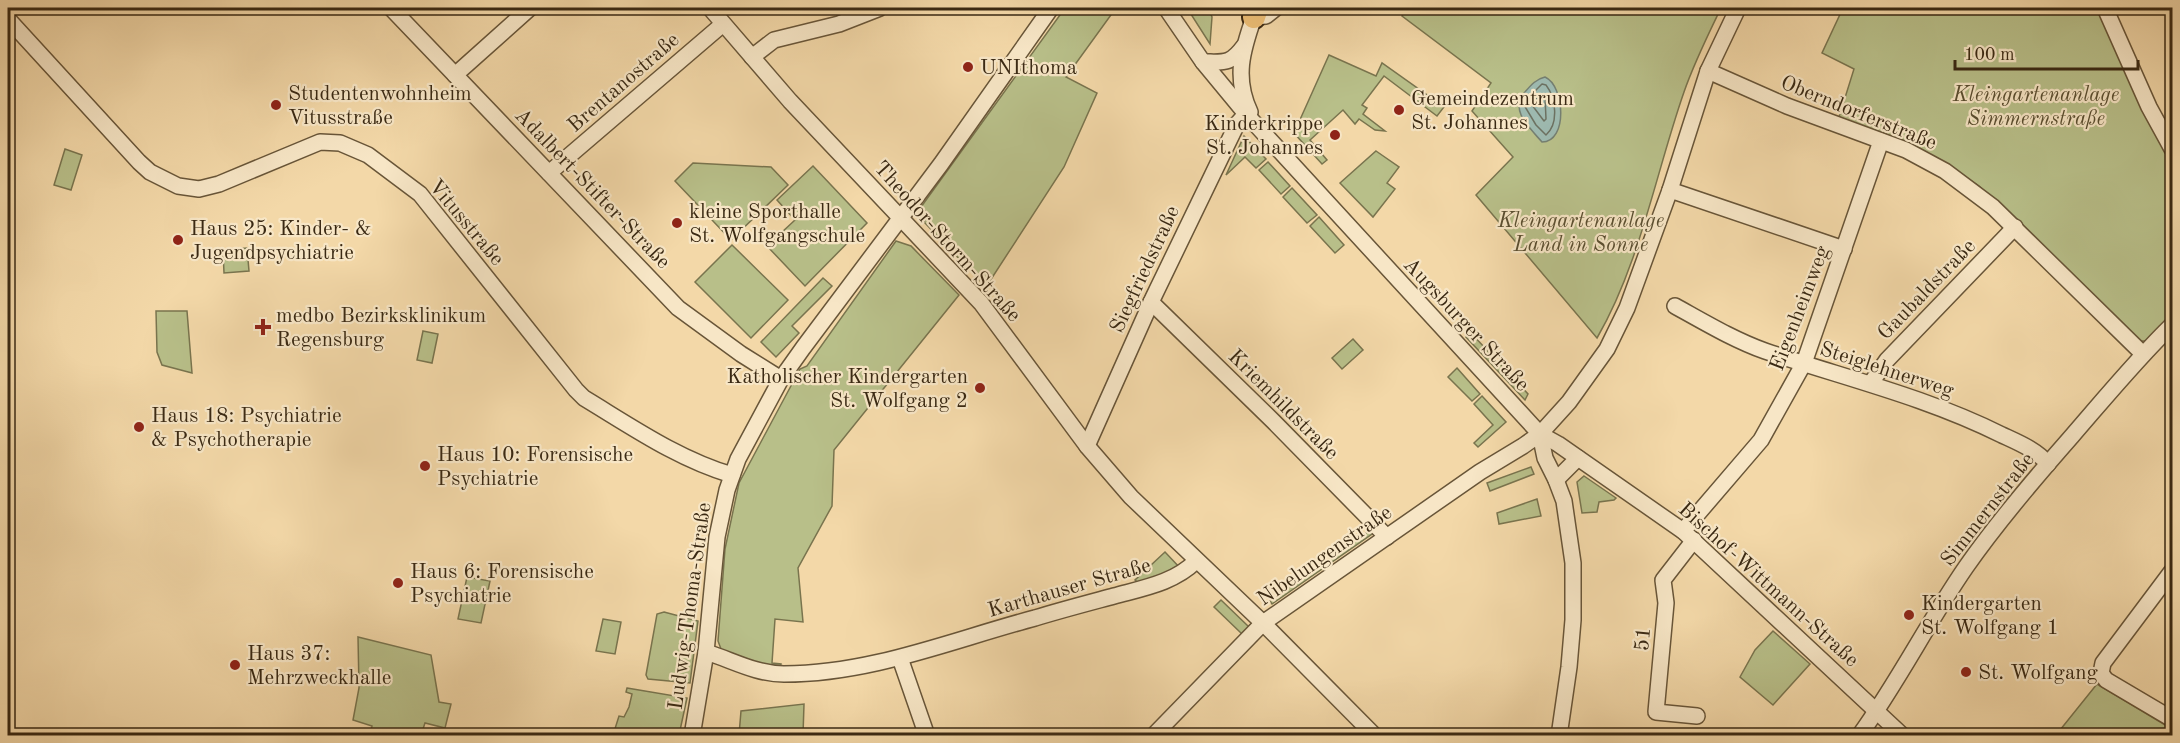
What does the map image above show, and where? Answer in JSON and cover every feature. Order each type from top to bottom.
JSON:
[{"type":"street","name":"Adalbert-Stifter-Straße","points":[[391,8],[678,308],[741,354],[781,379]]},
{"type":"street","points":[[455,75],[530,8]]},
{"type":"street","name":"Theodor-Storm-Straße","points":[[710,8],[790,100],[981,303],[1087,446],[1131,497],[1196,561]]},
{"type":"street","points":[[752,57],[774,40],[839,24],[880,8]]},
{"type":"street","name":"Ludwig-Thoma-Straße","points":[[692,735],[706,652],[719,521],[738,459],[781,379],[831,309],[902,217],[1051,8]]},
{"type":"street","name":"Augsburger Straße","points":[[1166,8],[1203,62],[1246,114],[1540,434],[1545,458],[1556,480],[1568,519],[1574,591],[1569,667],[1559,735]]},
{"type":"street","points":[[1257,126],[1242,93],[1241,72],[1244,46],[1256,12],[1266,16],[1276,8]]},
{"type":"street","name":"Nibelungenstraße","points":[[1155,735],[1263,623],[1474,476],[1540,434],[1581,388],[1607,349],[1634,290],[1670,190],[1708,71],[1738,8]]},
{"type":"street","points":[[2106,8],[2149,106],[2172,149]]},
{"type":"street","name":"Vitusstraße","points":[[8,19],[139,162],[150,172],[178,186],[199,189],[219,184],[320,142],[340,143],[368,155],[420,194],[584,398],[674,452],[732,475]]},
{"type":"street","name":"Brentanostraße","points":[[549,173],[723,24]]},
{"type":"street","points":[[1203,62],[1222,63],[1231,60],[1244,46]]},
{"type":"street","name":"Oberndorferstraße","points":[[1708,71],[1787,106],[1906,150],[1945,171],[1977,193],[2015,227],[2143,354]]},
{"type":"street","name":"Siegfriedstraße","points":[[1087,446],[1151,302],[1237,124],[1246,114]]},
{"type":"street","name":"Eigenheimweg","points":[[1688,535],[1761,440],[1804,363],[1881,141]]},
{"type":"street","points":[[1670,190],[1844,249]]},
{"type":"street","name":"Gaubaldstraße","points":[[1871,383],[1887,360],[2015,227]]},
{"type":"street","name":"Kriemhildstraße","points":[[1151,302],[1387,537]]},
{"type":"street","name":"Steiglehnerweg","points":[[1675,306],[1748,344],[1871,383],[1984,426],[2025,446],[2048,464]]},
{"type":"street","name":"Simmernstraße","points":[[1859,735],[1878,710],[1966,567],[2048,464],[2143,354],[2172,325]]},
{"type":"street","name":"Bischof-Wittmann-Straße","points":[[1540,434],[1688,535],[1903,735]]},
{"type":"street","points":[[1556,480],[1578,458]]},
{"type":"street","name":"51","points":[[1688,535],[1663,580],[1666,603],[1656,712],[1697,716]]},
{"type":"street","points":[[1196,561],[1263,623],[1375,735]]},
{"type":"street","name":"Karthauser Straße","points":[[706,652],[770,674],[834,672],[900,658],[1018,622],[1161,583],[1186,571],[1196,561]]},
{"type":"street","points":[[2172,571],[2103,663],[2101,673],[2106,680],[2172,719]]},
{"type":"street","points":[[900,658],[927,735]]},
{"type":"green space","points":[[1065,8],[1116,8],[1066,77],[1097,93],[1064,167],[986,287],[924,222],[929,214],[921,207]]},
{"type":"green space","points":[[1187,8],[1208,8],[1212,17],[1210,44]]},
{"type":"green space","name":"Kleingartenanlage Land in Sonne","points":[[1406,8],[1721,8],[1684,92],[1625,280],[1597,338],[1476,195],[1513,157],[1472,111],[1491,83],[1402,16]]},
{"type":"green space","name":"Kleingartenanlage Simmernstraße","points":[[1843,8],[2100,8],[2158,135],[2172,160],[2172,316],[2147,341],[2139,341],[1979,186],[1945,163],[1908,144],[1839,117],[1854,69],[1822,53]]},
{"type":"green space","points":[[1329,55],[1376,76],[1382,63],[1444,107],[1437,116],[1384,76],[1362,105],[1367,108],[1363,114],[1385,131],[1375,130],[1359,119],[1355,124],[1343,110],[1310,140],[1327,160],[1322,164],[1294,133]]},
{"type":"green space","points":[[1244,136],[1266,159],[1256,168],[1245,157],[1226,175]]},
{"type":"green space","points":[[65,149],[82,155],[71,190],[54,185]]},
{"type":"green space","points":[[1376,151],[1399,167],[1387,183],[1395,189],[1373,217],[1340,183]]},
{"type":"green space","points":[[1268,162],[1290,186],[1281,194],[1259,170]]},
{"type":"green space","points":[[693,163],[771,167],[788,185],[731,240],[675,181]]},
{"type":"green space","points":[[813,166],[867,223],[805,286],[767,246],[795,220],[777,200]]},
{"type":"green space","points":[[1292,188],[1317,215],[1307,223],[1283,197]]},
{"type":"green space","points":[[1319,217],[1344,245],[1335,253],[1310,226]]},
{"type":"green space","points":[[896,241],[911,246],[959,295],[834,450],[832,506],[798,568],[803,622],[775,619],[772,663],[781,664],[780,670],[726,653],[721,649],[718,641],[725,549],[739,483],[800,369],[807,366]]},
{"type":"green space","points":[[732,245],[788,300],[751,338],[695,282]]},
{"type":"green space","points":[[247,248],[249,271],[224,273],[223,250]]},
{"type":"green space","points":[[823,278],[832,286],[792,326],[799,333],[776,357],[761,342]]},
{"type":"green space","points":[[156,311],[187,311],[192,373],[162,365],[157,352]]},
{"type":"green space","points":[[423,331],[438,334],[432,363],[417,360]]},
{"type":"green space","points":[[1471,333],[1528,394],[1525,400],[1466,337]]},
{"type":"green space","points":[[1353,339],[1363,350],[1342,369],[1332,358]]},
{"type":"green space","points":[[1457,368],[1480,394],[1472,401],[1448,377]]},
{"type":"green space","points":[[1482,396],[1506,422],[1478,447],[1474,443],[1493,425],[1474,404]]},
{"type":"green space","points":[[1531,467],[1534,474],[1490,491],[1487,483]]},
{"type":"green space","points":[[1584,476],[1616,498],[1599,502],[1597,512],[1582,513],[1577,482]]},
{"type":"green space","points":[[1537,499],[1541,516],[1499,524],[1497,513]]},
{"type":"green space","points":[[1372,529],[1372,534],[1272,604],[1270,601]]},
{"type":"green space","points":[[1165,552],[1181,569],[1141,585],[1135,580]]},
{"type":"green space","points":[[467,577],[490,581],[481,623],[458,619]]},
{"type":"green space","points":[[1221,600],[1249,627],[1242,634],[1214,607]]},
{"type":"green space","points":[[664,612],[698,621],[690,683],[648,679],[646,675],[657,614]]},
{"type":"green space","points":[[603,619],[621,622],[615,654],[596,651]]},
{"type":"green space","points":[[1773,631],[1810,664],[1773,705],[1740,677],[1755,650]]},
{"type":"green space","points":[[358,637],[431,655],[439,702],[451,704],[445,728],[425,723],[421,735],[370,735],[372,726],[353,720],[359,688]]},
{"type":"green space","points":[[2097,684],[2172,729],[2172,735],[2056,735]]},
{"type":"green space","points":[[627,688],[687,698],[679,735],[613,735],[619,716],[624,717],[629,707],[632,694],[626,692]]},
{"type":"green space","points":[[804,704],[803,735],[739,735],[741,711]]},
{"type":"water","points":[[1545,77],[1552,82],[1557,91],[1561,113],[1556,133],[1550,140],[1542,142],[1523,118],[1519,105],[1529,87]]},
{"type":"place","name":"UNIthoma","points":[[968,67]]},
{"type":"place","name":"Studentenwohnheim Vitusstraße","points":[[276,105]]},
{"type":"place","name":"Gemeindezentrum St. Johannes","points":[[1399,110]]},
{"type":"place","name":"Kinderkrippe St. Johannes","points":[[1335,135]]},
{"type":"place","name":"kleine Sporthalle St. Wolfgangschule","points":[[677,223]]},
{"type":"place","name":"Haus 25: Kinder- & Jugendpsychiatrie","points":[[178,240]]},
{"type":"place","name":"medbo Bezirksklinikum Regensburg","points":[[263,327]]},
{"type":"place","name":"Katholischer Kindergarten St. Wolfgang 2","points":[[980,388]]},
{"type":"place","name":"Haus 18: Psychiatrie & Psychotherapie","points":[[139,427]]},
{"type":"place","name":"Haus 10: Forensische Psychiatrie","points":[[425,466]]},
{"type":"place","name":"Haus 6: Forensische Psychiatrie","points":[[398,583]]},
{"type":"place","name":"Kindergarten St. Wolfgang 1","points":[[1909,615]]},
{"type":"place","name":"Haus 37: Mehrzweckhalle","points":[[235,665]]},
{"type":"place","name":"St. Wolfgang","points":[[1966,672]]}]
